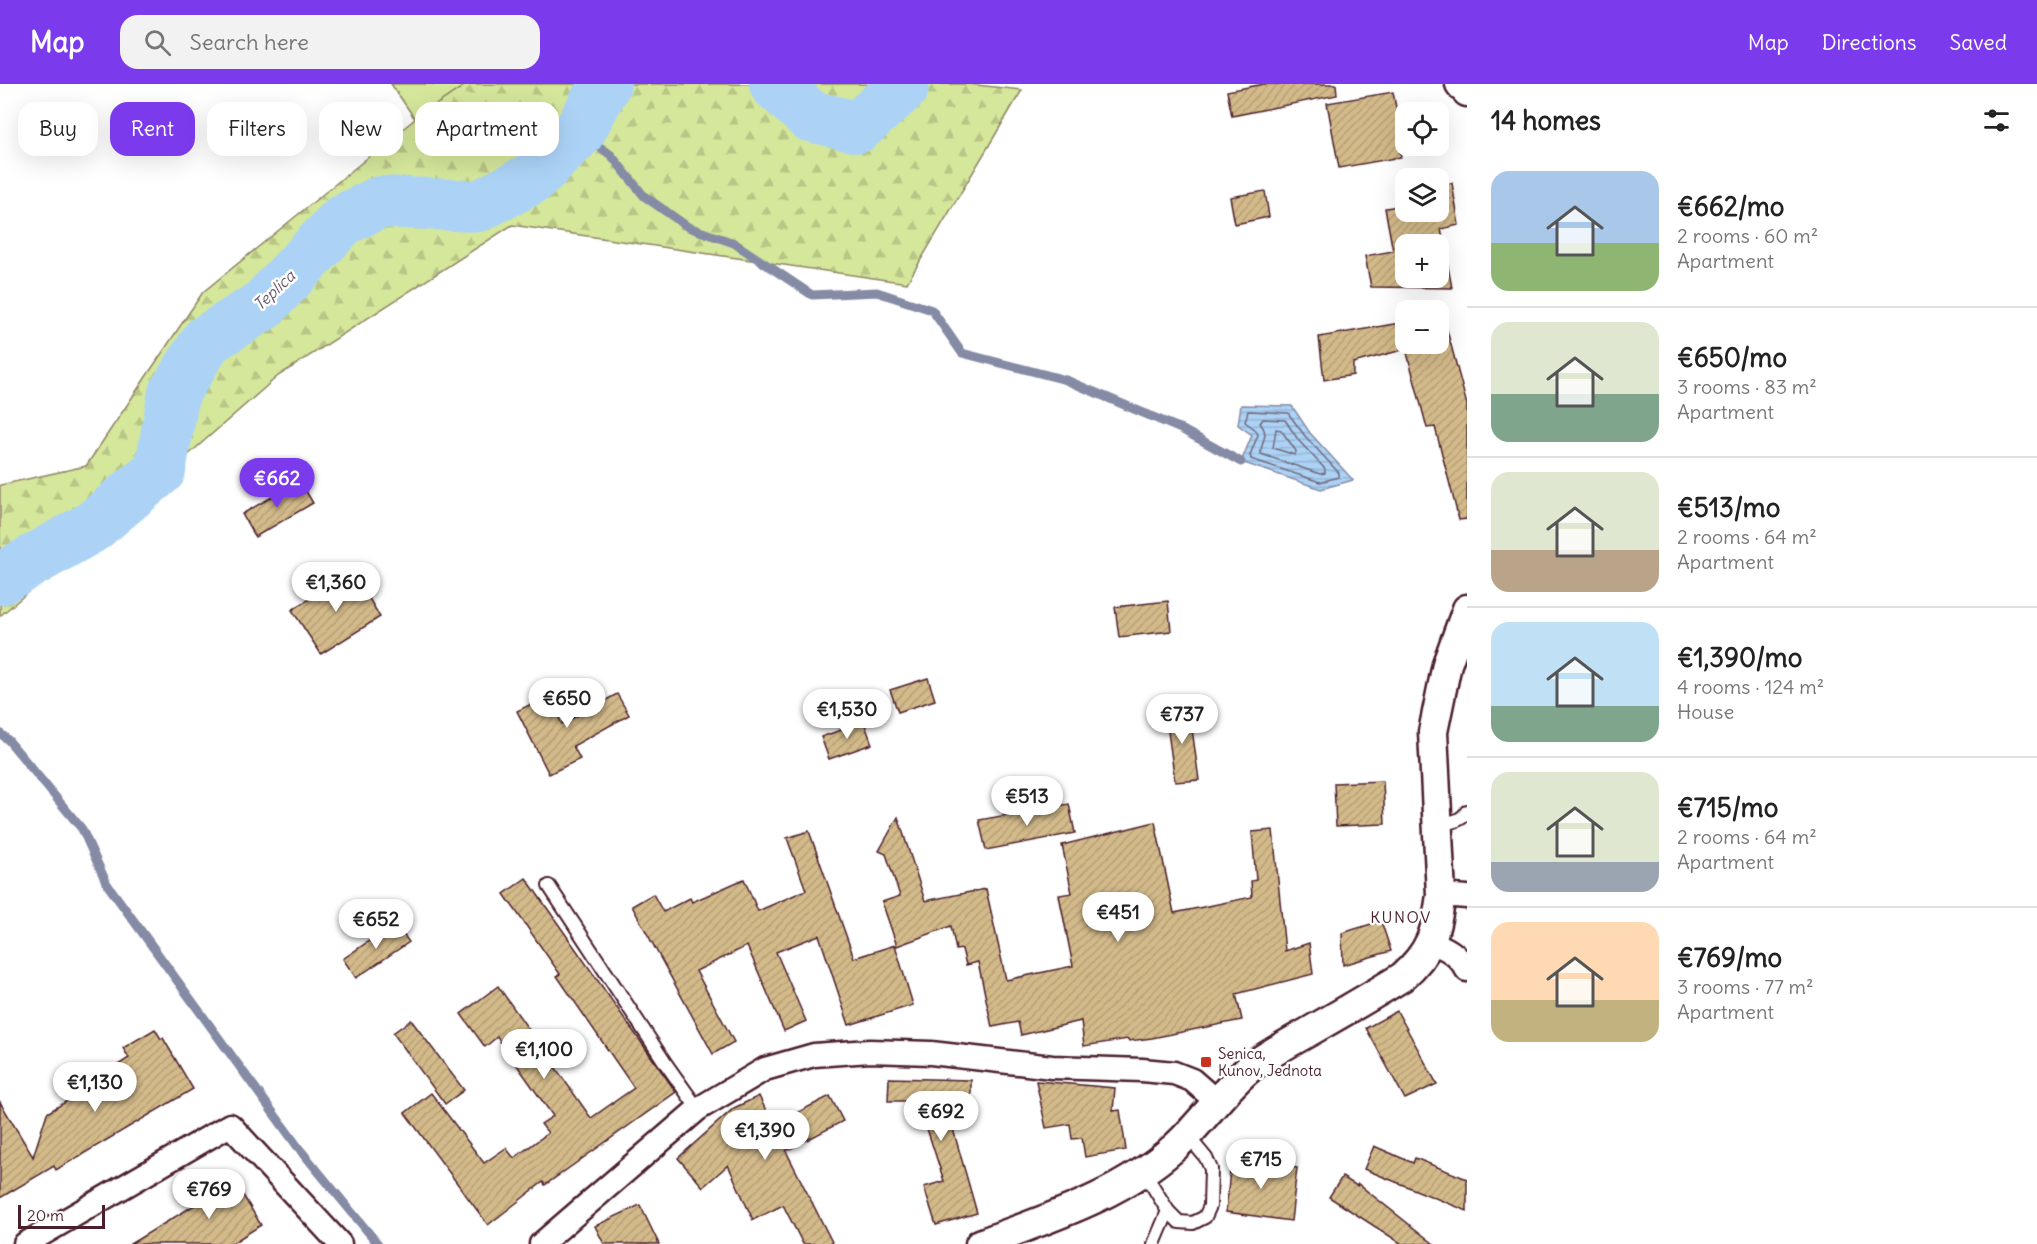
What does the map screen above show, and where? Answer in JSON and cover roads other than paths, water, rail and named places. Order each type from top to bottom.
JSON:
[{"type":"street","points":[[1460,84],[1467,92]]},
{"type":"street","points":[[980,1244],[1083,1205],[1144,1172],[1176,1146],[1216,1101],[1258,1063],[1402,977],[1416,965],[1431,943],[1437,921],[1454,896],[1438,825],[1433,732],[1448,664],[1467,609]]},
{"type":"street","points":[[1431,943],[1441,945],[1453,953],[1467,970]]},
{"type":"street","points":[[541,1244],[698,1108],[765,1069],[814,1055],[870,1051],[931,1053],[1052,1067],[1174,1073],[1192,1080],[1216,1101]]},
{"type":"street","points":[[25,1244],[230,1125],[340,1244]]},
{"type":"lane","points":[[1438,825],[1457,820],[1467,811]]},
{"type":"lane","points":[[549,886],[666,1065],[698,1108]]},
{"type":"lane","points":[[1144,1172],[1168,1211],[1179,1221],[1192,1223],[1205,1217],[1210,1206],[1211,1169],[1206,1158],[1186,1135]]},
{"type":"lane","points":[[1154,1244],[1168,1211]]},
{"type":"water","points":[[1241,405],[1292,406],[1310,433],[1353,480],[1321,489],[1241,462],[1252,435],[1238,425]]},
{"type":"waterway","name":"Teplica","points":[[0,579],[92,527],[160,470],[174,393],[207,340],[263,305],[343,220],[380,202],[479,206],[533,178],[579,132],[605,84]]},
{"type":"waterway","name":"Teplica","points":[[775,84],[810,116],[858,127],[903,87],[903,84]]},
{"type":"waterway","points":[[579,132],[611,155],[644,196],[688,227],[734,243],[812,295],[877,292],[932,310],[962,353],[1066,380],[1181,429],[1241,462]]},
{"type":"waterway","points":[[0,733],[82,829],[107,884],[298,1147],[378,1244]]},
{"type":"place","name":"Senica, Kunov, Jednota","points":[[1206,1062]]},
{"type":"district","name":"KUNOV","points":[[1401,917]]}]
